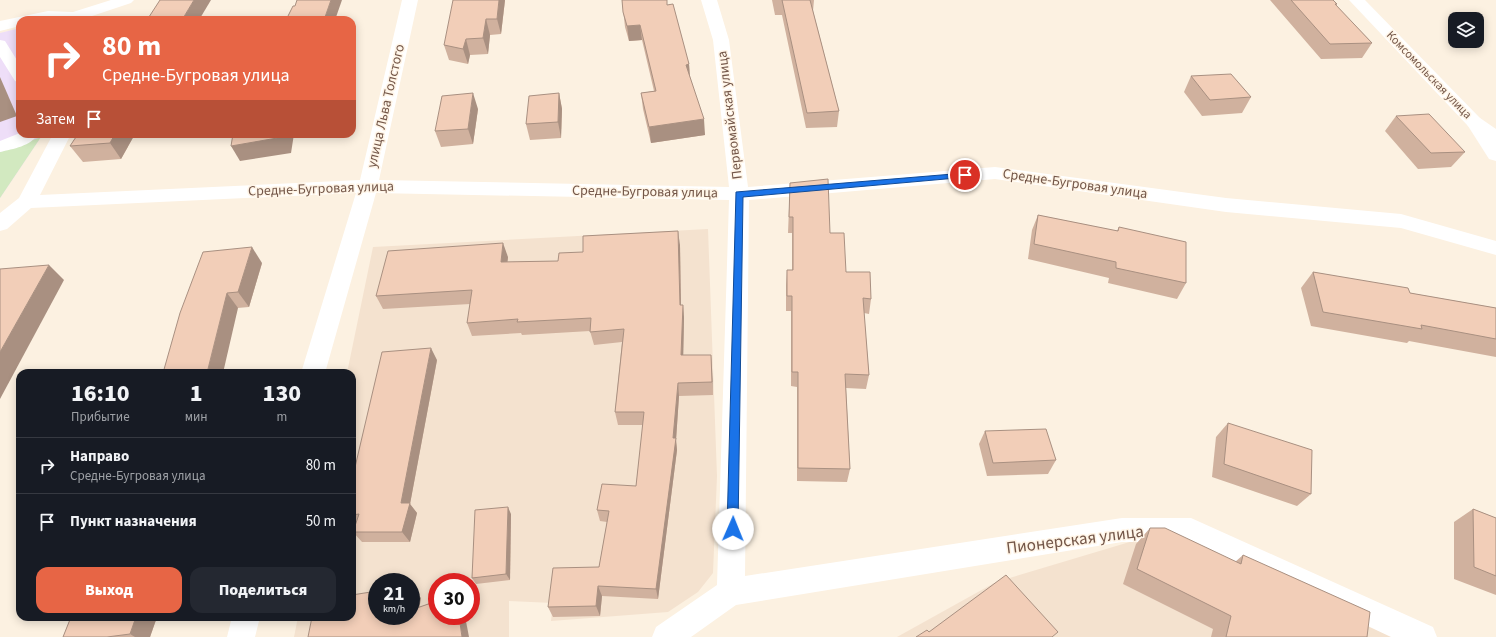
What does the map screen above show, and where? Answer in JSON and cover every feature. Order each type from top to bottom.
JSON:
[{"type":"street","points":[[85,16],[126,0]]},
{"type":"street","name":"улица Льва Толстого","points":[[314,369],[368,186],[410,0]]},
{"type":"street","name":"Первомайская улица","points":[[709,0],[721,40],[739,194],[731,592]]},
{"type":"street","name":"Комсомольская улица","points":[[1357,0],[1474,122],[1496,156]]},
{"type":"street","points":[[0,26],[16,23]]},
{"type":"street","points":[[0,224],[26,202],[60,138]]},
{"type":"street","name":"Средне-Бугровая улица","points":[[26,202],[368,186],[739,194],[995,173],[1226,205],[1401,221],[1496,248]]},
{"type":"street","name":"Пионерская улица","points":[[731,592],[1122,530],[1191,530],[1423,637]]},
{"type":"street","points":[[666,637],[731,592]]},
{"type":"street","points":[[241,637],[245,621]]},
{"type":"lane","points":[[0,44],[16,71]]},
{"type":"lane","points":[[1474,122],[1496,136]]},
{"type":"lane","points":[[0,147],[24,138]]},
{"type":"shaded area","points":[[16,29],[16,138],[40,138],[0,198],[0,33]]},
{"type":"shaded area","points":[[708,229],[717,476],[713,573],[698,592],[668,612],[551,621],[553,603],[509,601],[509,637],[294,637],[297,621],[356,621],[356,369],[348,369],[373,247]]},
{"type":"shaded area","points":[[1173,529],[1408,637],[897,637],[996,582]]},
{"type":"green space","points":[[40,138],[0,198],[0,152]]},
{"type":"building","points":[[160,0],[194,0],[184,16],[150,16]]},
{"type":"building","points":[[297,0],[331,0],[325,16],[288,16],[293,6],[295,6]]},
{"type":"building","points":[[453,0],[499,0],[497,19],[486,19],[483,38],[466,39],[463,49],[444,45]]},
{"type":"building","points":[[622,0],[667,0],[667,5],[673,4],[689,64],[686,65],[704,119],[649,127],[641,93],[656,91],[640,25],[627,26],[623,12]]},
{"type":"building","points":[[782,0],[810,0],[839,111],[807,113]]},
{"type":"building","points":[[1291,0],[1333,0],[1337,4],[1335,4],[1372,43],[1330,44]]},
{"type":"building","points":[[1231,74],[1251,97],[1210,100],[1191,76]]},
{"type":"building","points":[[473,93],[468,129],[435,131],[442,96]]},
{"type":"building","points":[[559,93],[558,122],[526,124],[529,96]]},
{"type":"building","points":[[1429,114],[1465,152],[1431,153],[1396,116]]},
{"type":"building","points":[[75,138],[113,138],[110,143],[70,146]]},
{"type":"building","points":[[232,138],[277,138],[231,146]]},
{"type":"building","points":[[828,179],[830,233],[844,233],[846,272],[870,272],[871,299],[863,298],[869,375],[845,374],[850,469],[798,468],[798,372],[792,372],[792,296],[787,296],[787,270],[793,270],[793,217],[789,217],[790,183]]},
{"type":"building","points":[[1038,215],[1118,231],[1119,227],[1186,242],[1186,283],[1116,268],[1116,262],[1034,244]]},
{"type":"building","points":[[678,231],[680,305],[683,305],[681,355],[711,355],[712,382],[678,383],[673,438],[676,438],[656,589],[598,586],[596,606],[548,607],[553,568],[599,567],[609,511],[597,510],[602,484],[636,486],[644,412],[615,412],[624,329],[590,332],[591,318],[517,322],[518,319],[467,323],[472,290],[376,296],[388,251],[503,243],[501,262],[558,261],[559,253],[583,252],[583,236]]},
{"type":"building","points":[[252,247],[238,292],[227,293],[208,369],[164,369],[180,313],[203,252]]},
{"type":"building","points":[[49,265],[0,352],[0,269]]},
{"type":"building","points":[[1313,272],[1408,288],[1410,293],[1496,308],[1496,339],[1421,325],[1422,329],[1323,312]]},
{"type":"building","points":[[431,348],[401,503],[410,503],[402,532],[356,532],[356,523],[359,514],[356,514],[356,463],[382,352]]},
{"type":"building","points":[[1228,423],[1312,450],[1311,494],[1224,464]]},
{"type":"building","points":[[1046,429],[1056,460],[993,463],[985,431]]},
{"type":"building","points":[[508,507],[506,574],[480,577],[480,573],[472,573],[475,510]]},
{"type":"building","points":[[1473,509],[1496,518],[1496,576],[1474,567]]},
{"type":"building","points":[[1150,528],[1165,528],[1241,564],[1243,555],[1370,612],[1367,637],[1226,637],[1231,616],[1137,569]]},
{"type":"building","points":[[1006,575],[1058,632],[1052,637],[916,637],[927,630],[929,632]]},
{"type":"building","points":[[368,592],[368,625],[420,625],[420,607],[428,604],[428,625],[460,625],[462,637],[308,637],[311,621],[356,621],[356,594]]},
{"type":"building","points":[[69,621],[135,621],[130,634],[107,637],[63,637]]},
{"type":"route","points":[[733,529],[739,194],[965,175]]}]
